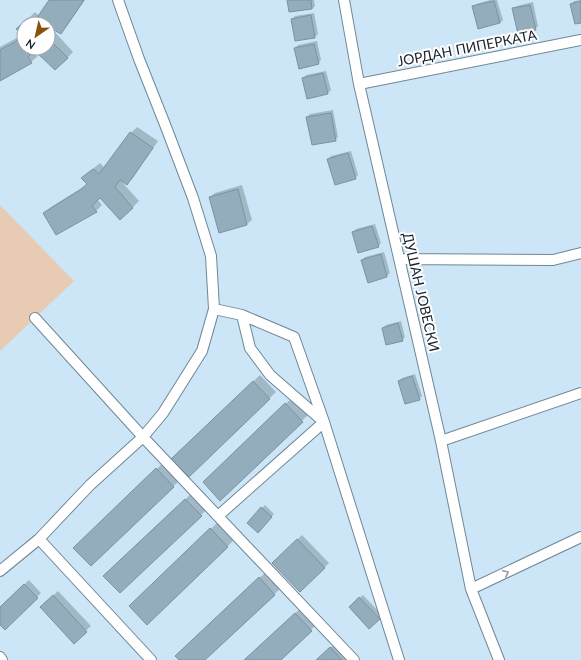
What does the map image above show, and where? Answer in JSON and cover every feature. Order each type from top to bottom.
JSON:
[{"type":"street","points":[[0,571],[39,539],[90,485],[143,437],[163,413],[202,351],[214,309],[211,256],[209,249],[193,198],[139,59],[118,0]]},
{"type":"street","name":"ДУШАН ЈОВЕСКИ","points":[[344,0],[359,84],[442,441],[471,589],[499,660]]},
{"type":"street","name":"ЈОРДАН ПИПЕРКАТА","points":[[359,84],[581,40]]},
{"type":"street","points":[[400,259],[553,260],[581,253]]},
{"type":"street","points":[[214,309],[242,315],[294,337],[324,422],[399,660]]},
{"type":"street","points":[[242,315],[250,348],[270,375],[324,422]]},
{"type":"street","points":[[35,318],[143,437],[354,660]]},
{"type":"street","points":[[442,441],[581,393]]},
{"type":"street","points":[[218,516],[324,422]]},
{"type":"street","points":[[471,589],[581,537]]},
{"type":"street","points":[[39,539],[151,660]]},
{"type":"shaded area","points":[[0,205],[74,281],[0,351]]},
{"type":"building","points":[[49,0],[84,0],[61,34],[56,31],[56,16],[38,16]]},
{"type":"building","points":[[287,0],[311,0],[312,9],[289,12]]},
{"type":"building","points":[[494,1],[500,23],[478,29],[472,6]]},
{"type":"building","points":[[581,1],[581,23],[575,24],[570,4]]},
{"type":"building","points":[[530,5],[536,30],[518,34],[512,8]]},
{"type":"building","points":[[311,15],[315,38],[295,41],[291,19]]},
{"type":"building","points":[[16,41],[16,56],[29,56],[28,57],[32,63],[0,81],[0,50]]},
{"type":"building","points":[[314,44],[319,64],[299,69],[294,48]]},
{"type":"building","points":[[56,46],[68,58],[55,70],[40,56],[56,56]]},
{"type":"building","points":[[323,73],[328,94],[307,99],[302,78]]},
{"type":"building","points":[[331,113],[336,141],[312,145],[306,117]]},
{"type":"building","points":[[130,132],[153,148],[127,185],[120,180],[115,187],[133,208],[120,220],[100,198],[92,206],[97,212],[56,235],[43,213],[87,184],[81,178],[93,169],[99,174]]},
{"type":"building","points":[[348,153],[356,179],[335,185],[327,159]]},
{"type":"building","points":[[238,189],[247,225],[219,233],[209,197]]},
{"type":"building","points":[[372,226],[379,247],[358,253],[352,232]]},
{"type":"building","points":[[381,254],[387,277],[368,283],[361,260]]},
{"type":"building","points":[[398,323],[403,341],[386,345],[382,328]]},
{"type":"building","points":[[412,376],[420,400],[405,404],[398,381]]},
{"type":"building","points":[[253,381],[270,399],[189,477],[171,459]]},
{"type":"building","points":[[285,403],[303,422],[220,501],[203,482]]},
{"type":"building","points":[[156,468],[174,487],[91,566],[73,548]]},
{"type":"building","points":[[185,499],[202,516],[120,593],[103,576]]},
{"type":"building","points":[[261,507],[272,517],[258,533],[247,523]]},
{"type":"building","points":[[210,528],[228,547],[147,625],[129,606]]},
{"type":"building","points":[[297,539],[325,568],[300,592],[272,563]]},
{"type":"building","points":[[259,577],[275,595],[205,660],[179,660],[175,656]]},
{"type":"building","points":[[24,584],[38,598],[5,630],[0,625],[0,607]]},
{"type":"building","points":[[53,595],[87,632],[74,644],[40,607]]},
{"type":"building","points":[[359,597],[380,619],[369,629],[349,607]]},
{"type":"building","points":[[295,613],[312,631],[281,660],[244,660]]},
{"type":"building","points":[[330,647],[342,660],[316,660]]}]
